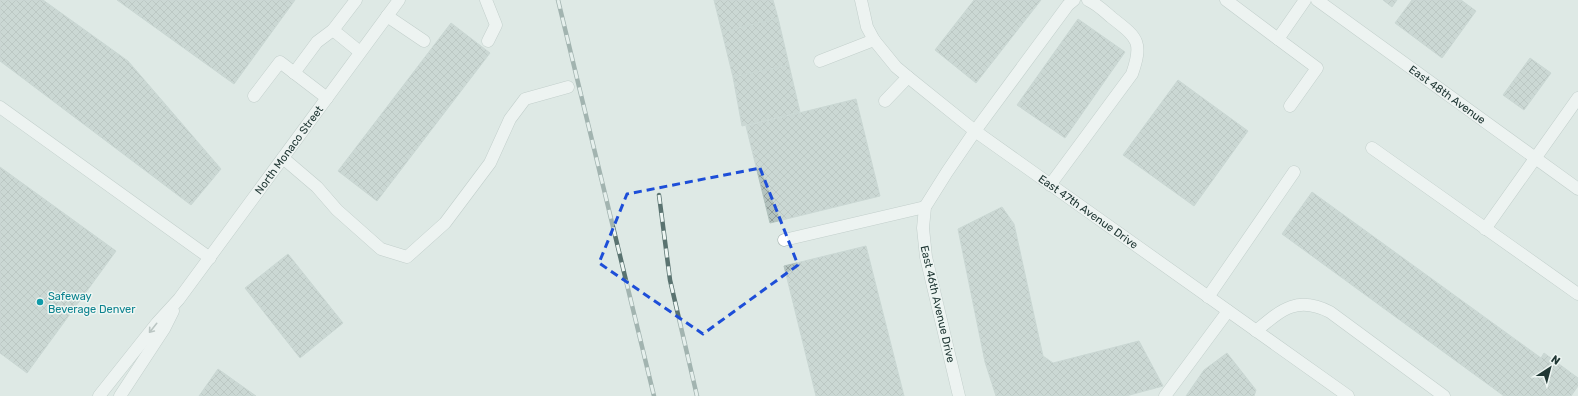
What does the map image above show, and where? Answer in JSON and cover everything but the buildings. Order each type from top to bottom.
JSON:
[{"type":"street","points":[[294,73],[317,42],[333,30],[356,0]]},
{"type":"street","name":"North Monaco Street","points":[[99,396],[157,323],[179,299],[399,0]]},
{"type":"street","points":[[486,0],[496,25],[488,41]]},
{"type":"street","name":"East 47th Avenue Drive","points":[[861,0],[867,27],[874,40],[896,67],[908,77],[975,131],[1050,186],[1348,396]]},
{"type":"street","name":"East 46th Avenue Drive","points":[[959,396],[926,257],[923,228],[925,207],[946,172],[975,131],[1068,5],[1074,0]]},
{"type":"street","points":[[1050,186],[1132,74],[1138,58],[1138,46],[1134,35],[1088,0]]},
{"type":"street","points":[[1226,0],[1317,68],[1290,106]]},
{"type":"street","points":[[1278,39],[1305,0]]},
{"type":"street","name":"East 48th Avenue","points":[[1317,0],[1578,190]]},
{"type":"street","points":[[387,16],[424,40]]},
{"type":"street","points":[[333,30],[360,52]]},
{"type":"street","points":[[820,61],[874,40]]},
{"type":"street","points":[[254,96],[280,62],[327,98]]},
{"type":"street","points":[[885,101],[908,77]]},
{"type":"street","points":[[283,158],[317,187],[337,210],[381,249],[407,257],[450,217],[490,163],[510,119],[525,99],[568,87]]},
{"type":"street","points":[[1485,228],[1578,98]]},
{"type":"street","points":[[0,107],[210,258]]},
{"type":"street","points":[[1372,148],[1578,294]]},
{"type":"street","points":[[1208,297],[1294,172]]},
{"type":"street","points":[[784,240],[925,207]]},
{"type":"street","name":"North Monaco Street","points":[[120,396],[164,329],[179,299]]},
{"type":"street","points":[[1256,331],[1279,312],[1293,306],[1306,304],[1317,305],[1330,312],[1444,396]]},
{"type":"street","points":[[1165,396],[1228,311]]},
{"type":"highlighted area","points":[[760,168],[798,265],[703,334],[599,263],[627,194]]},
{"type":"railway","points":[[558,0],[654,396]]},
{"type":"railway","points":[[659,195],[670,280],[697,396]]},
{"type":"place","name":"Safeway Beverage Denver","points":[[40,302]]}]
